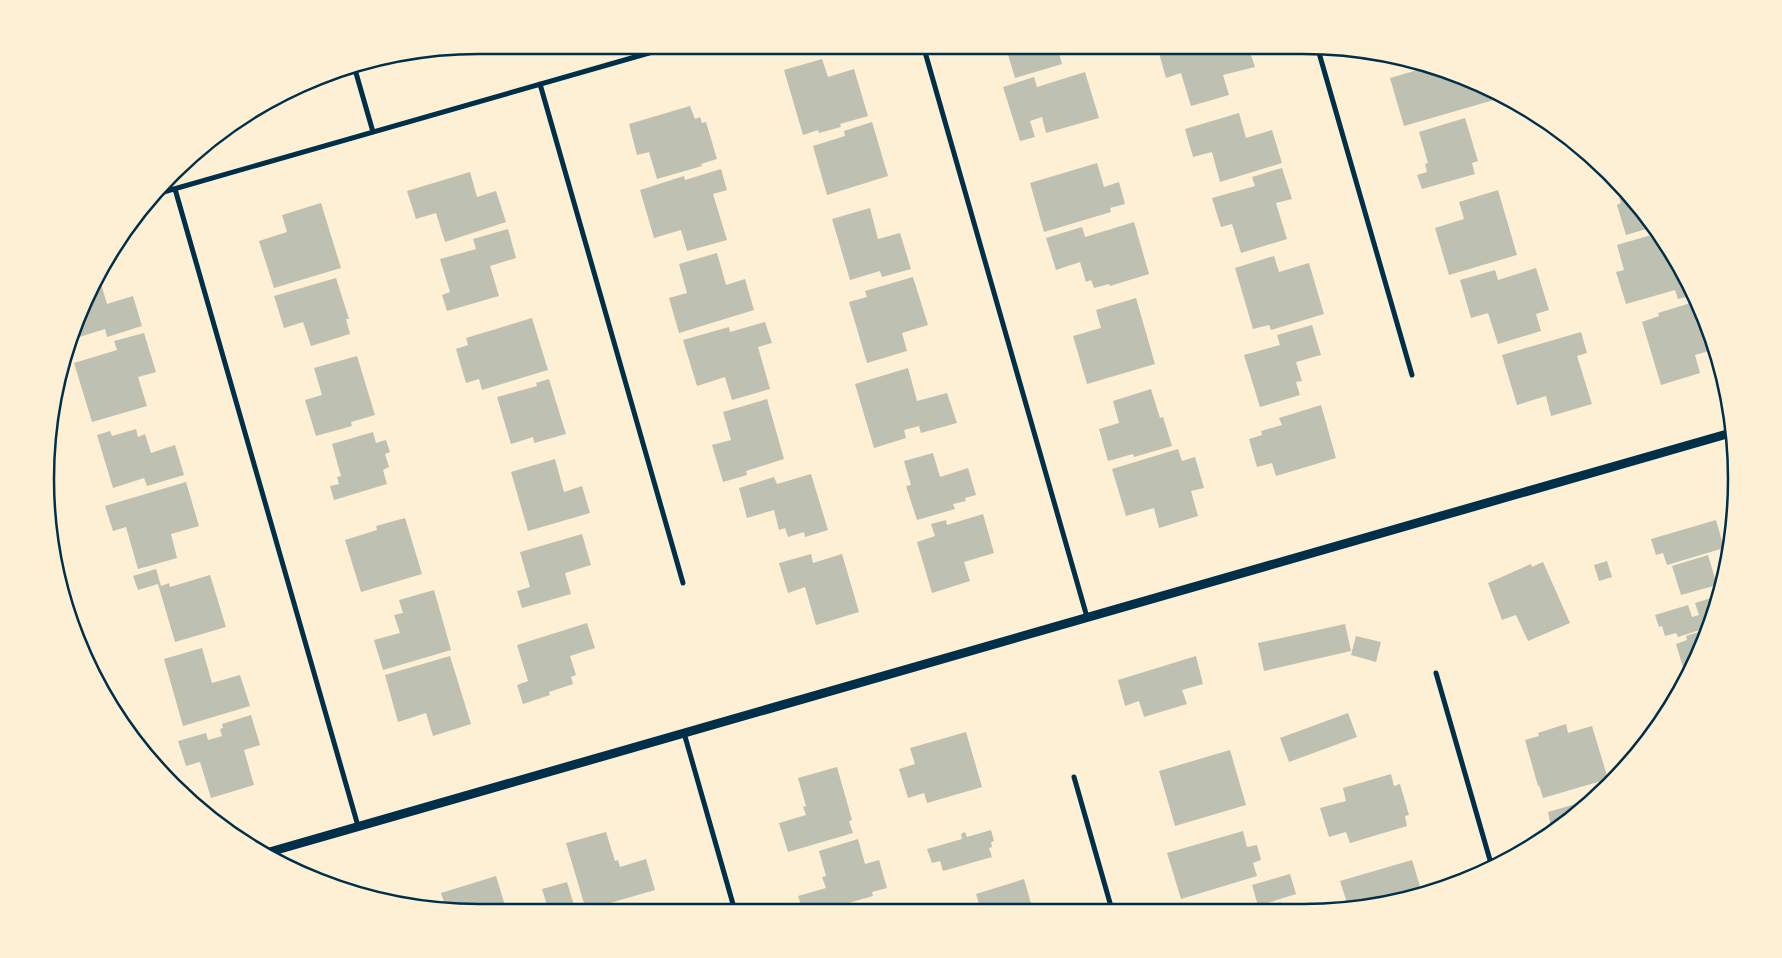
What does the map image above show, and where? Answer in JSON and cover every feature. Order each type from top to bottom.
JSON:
[{"type":"street","points":[[166,191],[645,54]]},
{"type":"street","points":[[925,54],[1087,617]]},
{"type":"street","points":[[1319,55],[1412,375]]},
{"type":"street","points":[[356,72],[373,132]]},
{"type":"street","points":[[540,84],[683,584]]},
{"type":"street","points":[[175,189],[358,826]]},
{"type":"street","points":[[273,851],[1726,434]]},
{"type":"street","points":[[1436,673],[1490,860]]},
{"type":"street","points":[[684,733],[733,904]]},
{"type":"street","points":[[1074,777],[1110,904]]},
{"type":"building","points":[[1008,54],[1059,54],[1062,64],[1015,78]]},
{"type":"building","points":[[1159,54],[1251,54],[1255,67],[1223,75],[1229,95],[1191,106],[1181,73],[1166,78]]},
{"type":"building","points":[[822,59],[828,77],[854,69],[868,116],[840,124],[841,127],[819,133],[818,130],[803,135],[784,70]]},
{"type":"building","points":[[1419,70],[1466,86],[1494,100],[1404,126],[1390,78]]},
{"type":"building","points":[[1085,72],[1099,118],[1046,133],[1042,117],[1030,121],[1035,137],[1020,141],[1003,87],[1034,77],[1037,87]]},
{"type":"building","points":[[690,106],[695,119],[700,117],[702,123],[706,122],[717,159],[701,164],[702,166],[657,179],[649,152],[637,155],[629,124]]},
{"type":"building","points":[[1239,113],[1246,138],[1272,130],[1282,163],[1220,182],[1212,152],[1193,157],[1185,129]]},
{"type":"building","points":[[1465,118],[1478,161],[1472,163],[1475,174],[1422,189],[1417,175],[1427,172],[1425,164],[1428,163],[1419,132]]},
{"type":"building","points":[[872,122],[888,176],[827,195],[813,146],[845,136],[844,131]]},
{"type":"building","points":[[1097,163],[1104,187],[1119,182],[1125,204],[1110,208],[1111,212],[1044,232],[1030,183]]},
{"type":"building","points":[[1282,168],[1292,199],[1276,203],[1287,239],[1241,253],[1232,224],[1221,227],[1212,198],[1255,186],[1252,177]]},
{"type":"building","points":[[721,169],[727,190],[713,194],[727,240],[687,251],[681,230],[654,238],[640,190],[684,176],[685,180]]},
{"type":"building","points":[[470,172],[477,197],[496,191],[506,222],[445,242],[436,213],[416,219],[407,191]]},
{"type":"building","points":[[1498,190],[1517,255],[1449,275],[1435,228],[1464,219],[1459,202]]},
{"type":"building","points":[[1618,194],[1647,229],[1626,235],[1617,205],[1621,203]]},
{"type":"building","points":[[321,203],[341,268],[274,288],[259,241],[287,232],[282,215]]},
{"type":"building","points":[[870,208],[878,239],[900,233],[911,269],[882,277],[880,271],[850,280],[832,219]]},
{"type":"building","points":[[1134,222],[1149,274],[1110,286],[1109,284],[1094,288],[1091,280],[1086,282],[1080,262],[1056,270],[1046,238],[1082,227],[1085,237]]},
{"type":"building","points":[[508,229],[516,258],[490,266],[499,296],[447,311],[442,295],[450,292],[440,259],[476,249],[473,239]]},
{"type":"building","points":[[1651,235],[1671,266],[1687,297],[1678,299],[1675,290],[1626,304],[1616,272],[1624,270],[1617,245]]},
{"type":"building","points":[[717,253],[726,285],[745,279],[754,310],[679,333],[669,298],[687,293],[679,264]]},
{"type":"building","points":[[1274,256],[1279,272],[1309,263],[1324,314],[1271,330],[1269,325],[1253,329],[1235,268]]},
{"type":"building","points":[[1536,268],[1549,310],[1536,314],[1541,331],[1498,344],[1488,313],[1471,318],[1460,280],[1495,270],[1498,280]]},
{"type":"building","points":[[913,277],[928,325],[902,333],[907,351],[867,363],[849,302],[867,297],[865,291]]},
{"type":"building","points":[[336,278],[349,319],[346,319],[350,334],[311,346],[303,322],[284,328],[274,296]]},
{"type":"building","points":[[101,285],[107,304],[133,296],[142,326],[107,337],[105,329],[78,338]]},
{"type":"building","points":[[1136,298],[1155,364],[1087,384],[1073,336],[1101,328],[1096,310]]},
{"type":"building","points":[[1690,303],[1709,351],[1695,355],[1700,373],[1661,385],[1642,322],[1659,316],[1658,313]]},
{"type":"building","points":[[532,318],[548,370],[482,390],[479,379],[466,383],[456,349],[468,345],[466,338]]},
{"type":"building","points":[[765,322],[772,343],[758,347],[770,389],[732,400],[725,377],[697,386],[683,340],[729,327],[730,332]]},
{"type":"building","points":[[1312,325],[1321,355],[1296,362],[1302,381],[1296,382],[1300,395],[1260,407],[1244,355],[1280,345],[1277,335]]},
{"type":"building","points":[[1581,332],[1587,353],[1577,356],[1592,404],[1551,416],[1546,396],[1517,405],[1502,355]]},
{"type":"building","points":[[144,333],[156,372],[138,377],[147,406],[92,422],[74,363],[117,350],[114,341]]},
{"type":"building","points":[[357,356],[375,415],[351,422],[352,426],[316,436],[305,400],[322,395],[314,368]]},
{"type":"building","points":[[908,368],[917,401],[947,393],[957,423],[921,433],[919,426],[904,430],[906,438],[874,448],[855,384]]},
{"type":"building","points":[[549,379],[566,434],[534,443],[533,437],[511,444],[497,397],[537,386],[536,383]]},
{"type":"building","points":[[1151,389],[1160,418],[1163,417],[1172,446],[1134,457],[1133,454],[1108,461],[1099,429],[1119,423],[1113,401]]},
{"type":"building","points":[[767,399],[784,459],[746,471],[747,475],[723,482],[712,445],[731,440],[723,412]]},
{"type":"building","points":[[1321,405],[1336,458],[1276,476],[1272,463],[1257,467],[1249,439],[1262,435],[1261,431],[1282,425],[1279,418]]},
{"type":"building","points":[[136,429],[138,437],[145,434],[151,453],[175,445],[184,475],[147,486],[144,478],[113,488],[97,435],[110,431],[112,436]]},
{"type":"building","points":[[373,432],[376,443],[386,440],[390,452],[385,454],[389,467],[383,470],[387,484],[334,500],[330,486],[339,484],[337,477],[341,476],[332,444]]},
{"type":"building","points":[[1178,449],[1182,461],[1195,457],[1204,488],[1191,491],[1198,516],[1159,528],[1154,508],[1126,516],[1112,469]]},
{"type":"building","points":[[933,453],[940,477],[968,468],[976,495],[965,498],[966,501],[953,504],[955,509],[917,520],[906,486],[911,485],[904,461]]},
{"type":"building","points":[[555,459],[564,492],[582,486],[590,513],[528,531],[511,472]]},
{"type":"building","points":[[811,474],[828,530],[805,537],[804,532],[788,537],[785,528],[779,530],[774,510],[747,518],[739,488],[774,477],[777,484]]},
{"type":"building","points":[[186,482],[199,526],[171,534],[177,558],[138,569],[126,527],[113,531],[105,506]]},
{"type":"building","points":[[983,514],[994,553],[964,562],[970,581],[932,593],[917,542],[935,536],[931,524],[946,520],[947,525]]},
{"type":"building","points":[[405,518],[422,574],[361,592],[345,540],[377,530],[376,526]]},
{"type":"building","points":[[1716,520],[1723,545],[1723,548],[1667,565],[1663,553],[1656,555],[1651,539]]},
{"type":"building","points":[[582,534],[591,565],[565,573],[571,594],[522,608],[517,591],[530,587],[520,552]]},
{"type":"building","points":[[811,554],[813,563],[842,554],[859,612],[816,625],[805,587],[788,593],[779,563]]},
{"type":"building","points":[[1708,555],[1716,581],[1715,586],[1681,595],[1672,566]]},
{"type":"building","points":[[1607,561],[1612,577],[1599,581],[1594,565]]},
{"type":"building","points":[[1543,562],[1570,623],[1528,641],[1516,615],[1502,620],[1488,583],[1531,564],[1532,567]]},
{"type":"building","points":[[156,569],[161,586],[169,583],[170,587],[210,575],[226,627],[175,642],[158,584],[138,590],[133,576]]},
{"type":"building","points":[[434,590],[451,650],[383,670],[374,640],[400,633],[394,615],[403,613],[399,600]]},
{"type":"building","points":[[1711,598],[1701,630],[1678,637],[1676,633],[1665,636],[1662,626],[1659,627],[1655,615],[1688,605],[1692,617],[1699,615],[1695,603]]},
{"type":"building","points":[[587,623],[595,648],[570,656],[576,675],[571,677],[573,684],[549,692],[550,695],[523,704],[517,685],[528,681],[517,645]]},
{"type":"building","points":[[1345,624],[1351,651],[1264,671],[1258,643]]},
{"type":"building","points":[[1700,632],[1683,668],[1676,644],[1687,640],[1686,636]]},
{"type":"building","points":[[1356,636],[1381,642],[1376,662],[1351,655]]},
{"type":"building","points":[[202,648],[212,683],[240,675],[250,706],[183,726],[164,659]]},
{"type":"building","points":[[450,656],[471,724],[433,736],[426,713],[398,722],[385,675]]},
{"type":"building","points":[[1196,656],[1203,684],[1182,690],[1187,704],[1144,717],[1139,701],[1125,706],[1118,680]]},
{"type":"building","points":[[1348,713],[1357,737],[1289,762],[1280,738]]},
{"type":"building","points":[[251,715],[260,745],[244,750],[254,785],[211,798],[200,762],[186,766],[178,741],[206,733],[208,740],[222,736],[220,729],[223,728],[222,724]]},
{"type":"building","points":[[1566,724],[1568,733],[1592,726],[1607,776],[1604,780],[1543,798],[1525,740],[1539,736],[1538,733]]},
{"type":"building","points":[[966,732],[982,787],[927,803],[924,793],[908,798],[899,769],[915,764],[910,748]]},
{"type":"building","points":[[1230,750],[1246,805],[1175,826],[1159,771]]},
{"type":"building","points":[[837,767],[852,820],[849,821],[853,833],[788,852],[779,823],[806,815],[803,807],[806,806],[798,778]]},
{"type":"building","points":[[1391,774],[1394,786],[1400,784],[1409,815],[1405,816],[1407,826],[1350,843],[1346,832],[1329,837],[1320,808],[1346,801],[1343,788]]},
{"type":"building","points":[[1577,803],[1550,824],[1548,812]]},
{"type":"building","points":[[991,830],[994,841],[991,842],[992,847],[989,848],[992,857],[943,871],[940,861],[932,863],[927,849],[962,839],[961,834],[965,832],[967,837]]},
{"type":"building","points":[[1243,831],[1247,847],[1257,845],[1261,860],[1253,863],[1257,876],[1181,899],[1167,853]]},
{"type":"building","points":[[606,832],[615,861],[618,860],[620,867],[646,859],[655,890],[607,904],[584,904],[566,843]]},
{"type":"building","points":[[858,839],[865,864],[879,860],[887,888],[872,892],[873,896],[845,904],[801,904],[798,896],[826,888],[822,877],[826,876],[819,851]]},
{"type":"building","points":[[1412,860],[1420,888],[1386,896],[1347,902],[1340,881]]},
{"type":"building","points":[[1290,874],[1296,894],[1264,904],[1257,904],[1252,885]]},
{"type":"building","points":[[496,876],[505,904],[444,903],[441,893]]},
{"type":"building","points":[[1024,879],[1031,904],[979,904],[976,894]]},
{"type":"building","points":[[567,882],[574,904],[547,904],[542,889]]}]
